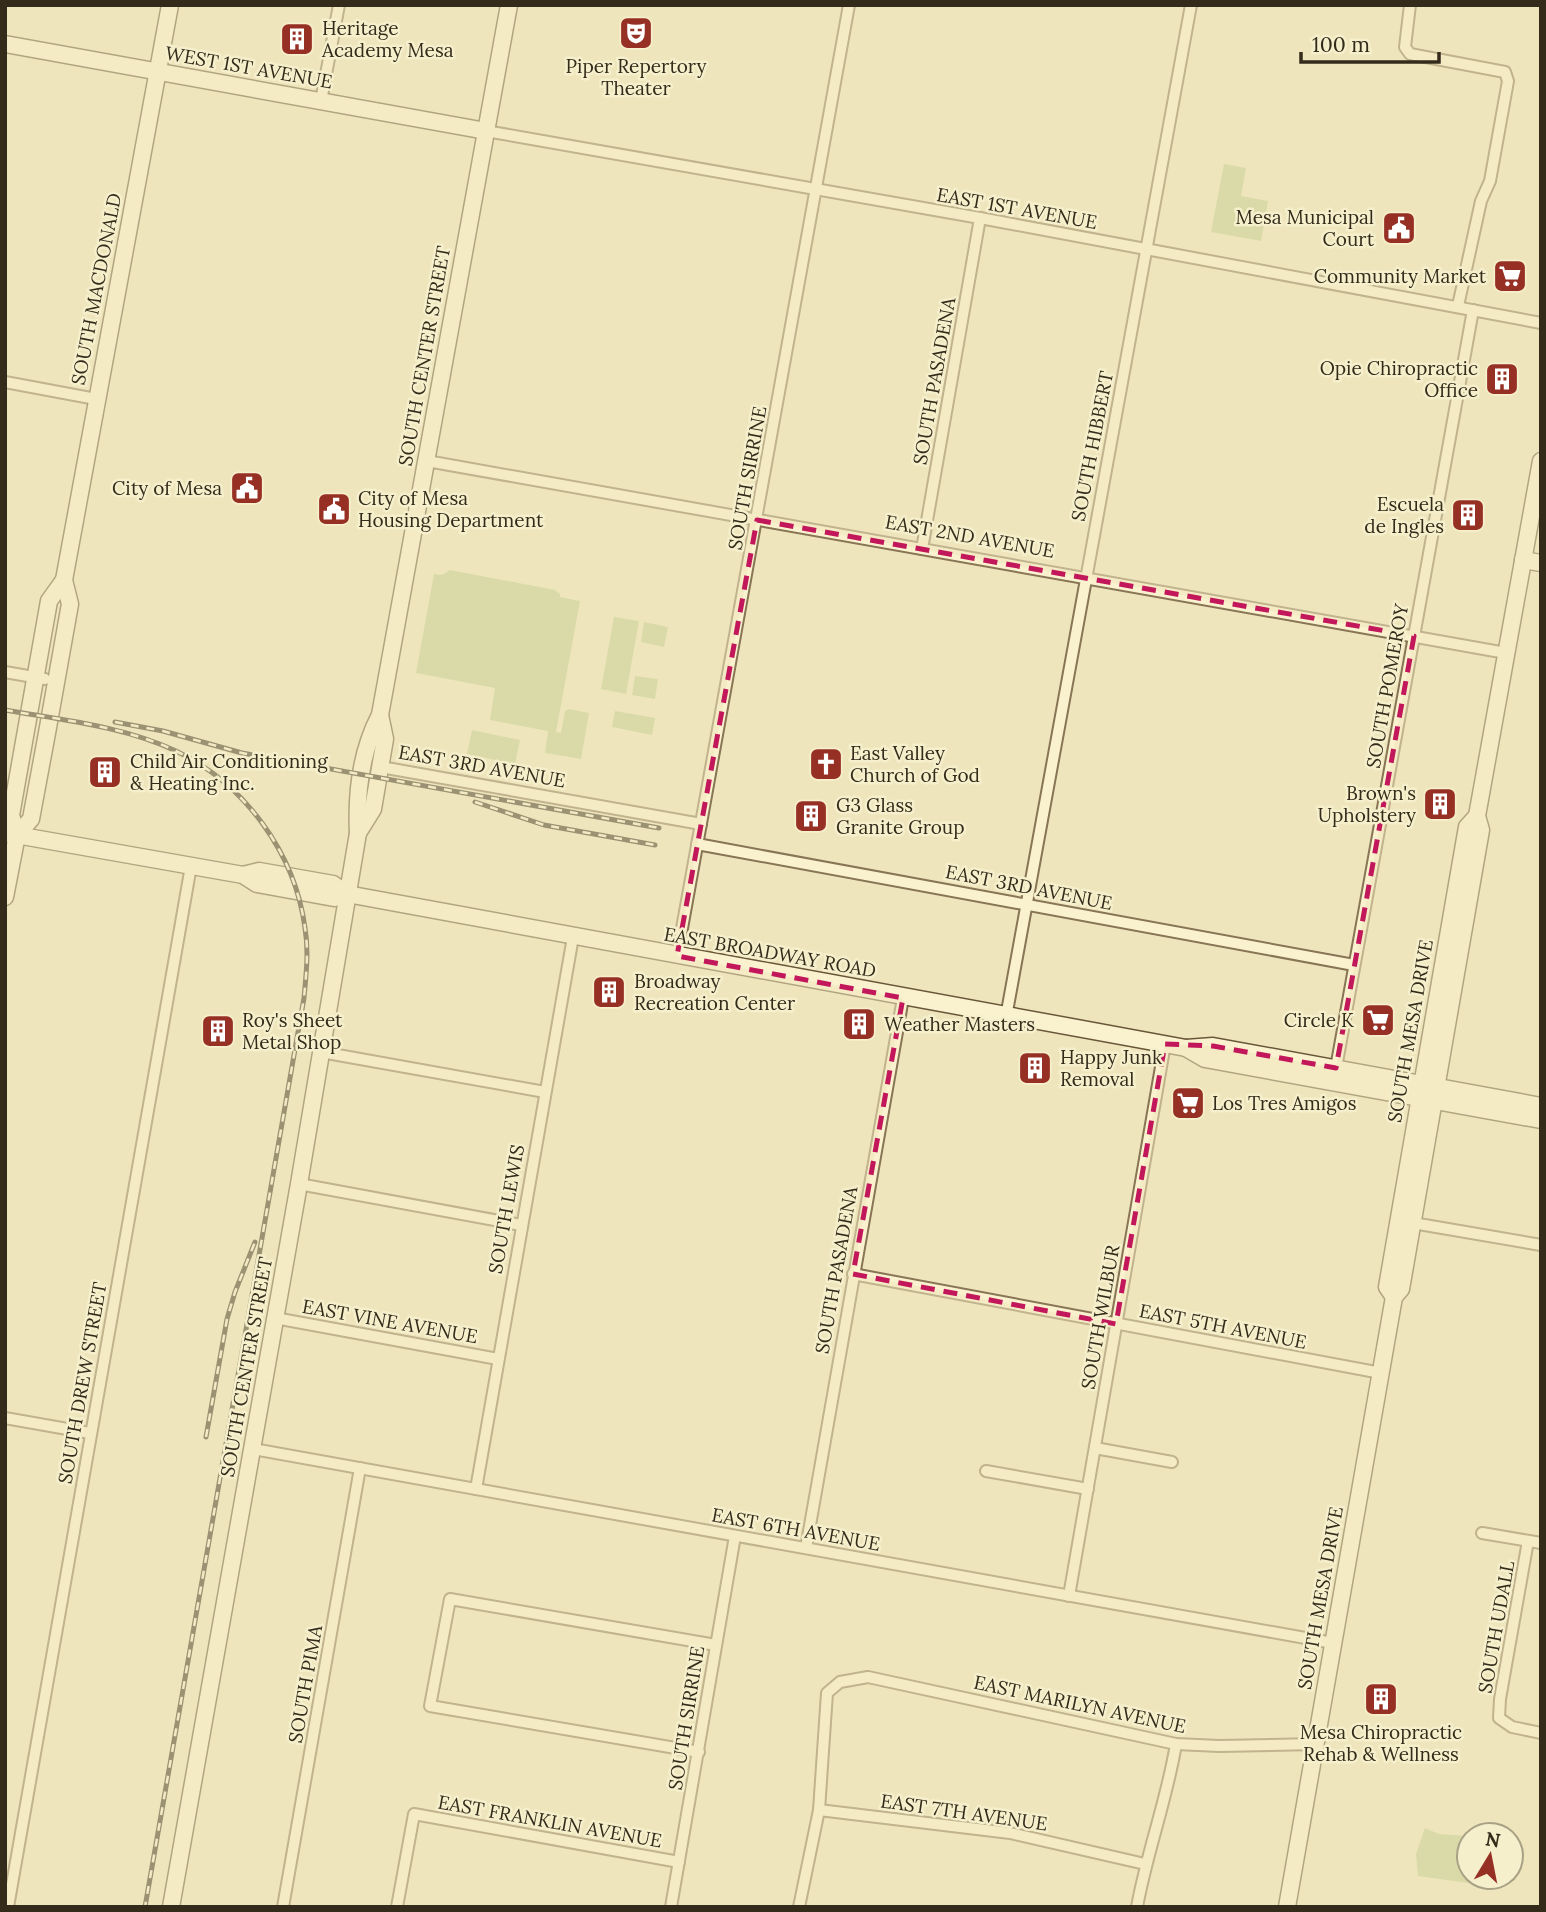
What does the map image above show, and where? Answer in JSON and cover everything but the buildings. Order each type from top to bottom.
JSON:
[{"type":"street","name":"SOUTH MACDONALD","points":[[11,834],[30,819],[43,752],[70,604],[64,580],[170,5]]},
{"type":"street","points":[[321,101],[339,5]]},
{"type":"street","name":"SOUTH CENTER STREET","points":[[171,1907],[253,1449],[358,833],[356,804],[361,775],[369,737],[380,715],[509,5]]},
{"type":"street","name":"SOUTH SIRRINE","points":[[677,956],[849,5]]},
{"type":"street","name":"SOUTH HIBBERT","points":[[1006,1017],[1191,5]]},
{"type":"street","points":[[1410,5],[1405,47],[1410,54],[1505,72],[1508,81],[1490,181],[1481,201],[1458,306]]},
{"type":"street","name":"WEST 1ST AVENUE","points":[[5,44],[486,131]]},
{"type":"street","name":"EAST 1ST AVENUE","points":[[486,131],[980,218],[1541,323]]},
{"type":"street","name":"SOUTH PASADENA","points":[[922,549],[980,218]]},
{"type":"street","name":"SOUTH POMEROY","points":[[1336,1068],[1473,310]]},
{"type":"street","points":[[5,382],[96,399]]},
{"type":"street","name":"EAST 2ND AVENUE","points":[[426,461],[1506,653]]},
{"type":"street","name":"SOUTH MESA DRIVE","points":[[1394,1297],[1387,1287],[1481,830],[1477,816],[1541,461]]},
{"type":"street","points":[[1523,560],[1541,563]]},
{"type":"street","name":"SOUTH MACDONALD","points":[[5,897],[11,815],[40,679],[49,601],[64,580]]},
{"type":"street","points":[[5,672],[40,679]]},
{"type":"street","name":"SOUTH CENTER STREET","points":[[358,833],[373,809],[385,739],[380,715]]},
{"type":"street","name":"EAST 3RD AVENUE","points":[[381,766],[701,824]]},
{"type":"street","name":"EAST BROADWAY ROAD","points":[[11,834],[243,875],[259,871],[333,884],[347,894],[1006,1017],[1186,1048],[1213,1046],[1336,1068],[1541,1120]]},
{"type":"street","name":"EAST 3RD AVENUE","points":[[697,844],[1354,965]]},
{"type":"street","name":"SOUTH DREW STREET","points":[[8,1907],[191,866]]},
{"type":"street","name":"SOUTH LEWIS","points":[[475,1489],[573,937]]},
{"type":"street","name":"SOUTH PASADENA","points":[[806,1548],[903,998]]},
{"type":"street","name":"SOUTH WILBUR","points":[[1069,1596],[1165,1044]]},
{"type":"street","name":"EAST BROADWAY ROAD","points":[[1186,1048],[1205,1059],[1428,1093],[1541,1105]]},
{"type":"street","points":[[321,1052],[545,1092]]},
{"type":"street","name":"SOUTH MESA DRIVE","points":[[1287,1907],[1394,1297],[1401,1289],[1413,1223],[1428,1093]]},
{"type":"street","points":[[299,1184],[521,1225]]},
{"type":"street","points":[[1413,1223],[1541,1245]]},
{"type":"street","name":"EAST 5TH AVENUE","points":[[853,1275],[1381,1373]]},
{"type":"street","name":"EAST VINE AVENUE","points":[[275,1318],[498,1359]]},
{"type":"street","points":[[5,1418],[90,1433]]},
{"type":"street","points":[[1095,1448],[1171,1462]]},
{"type":"street","name":"EAST 6TH AVENUE","points":[[253,1449],[1333,1643]]},
{"type":"street","name":"SOUTH PIMA","points":[[283,1907],[360,1468]]},
{"type":"street","points":[[986,1471],[1088,1489]]},
{"type":"street","points":[[1482,1533],[1541,1543]]},
{"type":"street","name":"SOUTH SIRRINE","points":[[671,1907],[735,1536]]},
{"type":"street","name":"SOUTH UDALL","points":[[1528,1541],[1499,1718],[1512,1727],[1541,1732]]},
{"type":"street","points":[[699,1752],[430,1706],[450,1599],[716,1645]]},
{"type":"street","name":"EAST MARILYN AVENUE","points":[[819,1810],[827,1693],[839,1682],[868,1677],[1176,1744],[1316,1744]]},
{"type":"street","points":[[1137,1907],[1145,1864],[1171,1774],[1176,1744]]},
{"type":"street","points":[[799,1907],[819,1810]]},
{"type":"street","name":"EAST 7TH AVENUE","points":[[819,1810],[1010,1833],[1145,1864]]},
{"type":"street","name":"EAST FRANKLIN AVENUE","points":[[397,1907],[414,1814],[679,1862]]},
{"type":"highlighted area","points":[[757,520],[1414,636],[1336,1068],[1213,1046],[1165,1044],[1116,1324],[853,1274],[903,998],[677,956]]},
{"type":"green space","points":[[1224,164],[1246,168],[1241,196],[1268,201],[1261,241],[1211,232]]},
{"type":"green space","points":[[450,570],[555,590],[560,597],[580,601],[556,732],[561,733],[565,711],[569,709],[589,713],[581,759],[545,753],[548,731],[490,720],[495,688],[416,673],[434,574],[442,575]]},
{"type":"green space","points":[[614,617],[639,621],[626,694],[601,689]]},
{"type":"green space","points":[[644,622],[668,627],[664,647],[641,642]]},
{"type":"green space","points":[[635,676],[658,679],[655,699],[632,695]]},
{"type":"green space","points":[[615,711],[655,718],[652,735],[612,727]]},
{"type":"green space","points":[[472,730],[520,740],[515,764],[467,754]]},
{"type":"green space","points":[[1425,1828],[1439,1834],[1455,1835],[1455,1881],[1418,1876],[1416,1854]]},
{"type":"railway","points":[[5,710],[135,735],[176,751],[224,782],[245,802],[278,848],[299,900],[306,937],[304,998],[145,1907]]},
{"type":"railway","points":[[115,722],[163,731],[242,753],[659,828]]},
{"type":"railway","points":[[475,802],[544,825],[655,845]]},
{"type":"railway","points":[[206,1437],[227,1319],[255,1242]]},
{"type":"place","name":"Piper Repertory Theater","points":[[636,33]]},
{"type":"place","name":"Heritage Academy Mesa","points":[[297,39]]},
{"type":"place","name":"Mesa Municipal Court","points":[[1399,228]]},
{"type":"place","name":"Community Market","points":[[1510,276]]},
{"type":"place","name":"Opie Chiropractic Office","points":[[1502,379]]},
{"type":"place","name":"City of Mesa","points":[[247,488]]},
{"type":"place","name":"City of Mesa Housing Department","points":[[334,509]]},
{"type":"place","name":"Escuela de Ingles","points":[[1468,515]]},
{"type":"place","name":"East Valley Church of God","points":[[826,764]]},
{"type":"place","name":"Child Air Conditioning & Heating Inc.","points":[[105,772]]},
{"type":"place","name":"Brown's Upholstery","points":[[1440,804]]},
{"type":"place","name":"G3 Glass Granite Group","points":[[811,816]]},
{"type":"place","name":"Broadway Recreation Center","points":[[609,992]]},
{"type":"place","name":"Circle K","points":[[1378,1020]]},
{"type":"place","name":"Weather Masters","points":[[859,1024]]},
{"type":"place","name":"Roy's Sheet Metal Shop","points":[[218,1031]]},
{"type":"place","name":"Happy Junk Removal","points":[[1035,1068]]},
{"type":"place","name":"Los Tres Amigos","points":[[1188,1103]]},
{"type":"place","name":"Mesa Chiropractic Rehab & Wellness","points":[[1381,1699]]}]
